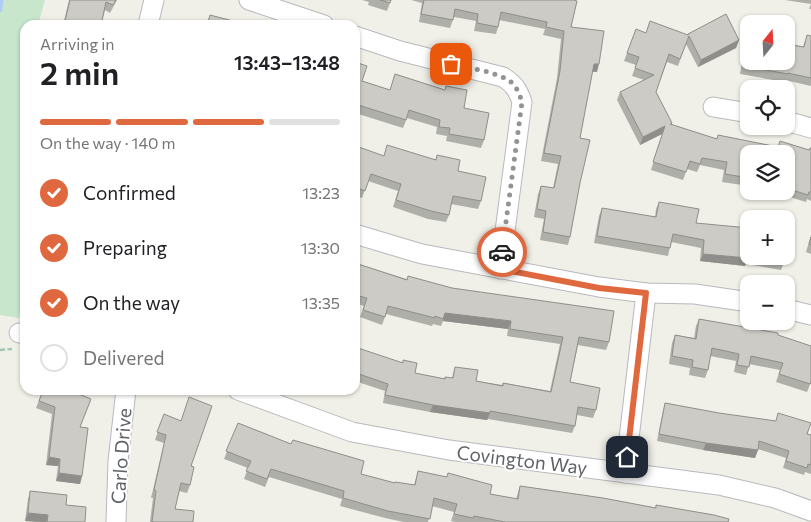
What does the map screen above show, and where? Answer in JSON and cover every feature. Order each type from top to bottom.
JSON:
[{"type":"street","points":[[149,20],[154,0]]},
{"type":"street","points":[[249,0],[309,20]]},
{"type":"street","points":[[360,38],[503,77],[517,75],[518,92],[522,102],[500,269]]},
{"type":"street","points":[[713,107],[740,112]]},
{"type":"street","points":[[795,124],[811,128]]},
{"type":"street","points":[[360,235],[422,254],[599,288],[646,293],[695,294],[740,301]]},
{"type":"street","points":[[625,474],[646,293]]},
{"type":"street","points":[[795,312],[811,316]]},
{"type":"street","name":"Carlo Drive","points":[[116,522],[118,462],[125,395]]},
{"type":"street","name":"Covington Way","points":[[252,395],[352,432],[449,450],[718,485],[776,498],[811,511]]},
{"type":"green space","points":[[0,0],[45,0],[39,20],[20,20],[20,312],[19,318],[0,315]]},
{"type":"building","points":[[70,0],[116,0],[113,5],[106,2],[102,20],[65,20]]},
{"type":"building","points":[[380,0],[391,0],[390,3]]},
{"type":"building","points":[[424,0],[574,0],[577,1],[571,27],[604,31],[599,64],[594,64],[580,138],[590,140],[570,237],[543,232],[546,211],[537,209],[541,186],[554,188],[561,156],[544,153],[560,71],[564,31],[546,27],[547,22],[501,12],[498,27],[477,23],[478,14],[455,9],[453,20],[421,14]]},
{"type":"building","points":[[726,14],[739,40],[701,60],[689,36],[680,59],[669,54],[656,92],[672,123],[670,124],[717,139],[718,135],[768,145],[740,145],[740,176],[725,174],[727,162],[702,158],[700,164],[690,161],[686,172],[653,162],[665,126],[643,137],[620,92],[654,75],[635,68],[639,57],[627,53],[636,29],[646,33],[650,21],[688,34]]},
{"type":"building","points":[[210,15],[229,20],[208,20]]},
{"type":"building","points":[[807,35],[811,36],[811,78],[766,70],[795,70],[795,46],[804,47]]},
{"type":"building","points":[[360,64],[367,66],[362,81],[390,90],[395,74],[445,90],[446,86],[467,90],[464,108],[489,113],[484,140],[449,134],[450,128],[439,127],[440,120],[409,110],[406,120],[360,106]]},
{"type":"building","points":[[780,141],[793,145],[779,145]]},
{"type":"building","points":[[387,145],[436,160],[437,155],[460,160],[458,171],[486,177],[481,201],[453,196],[449,215],[396,200],[401,184],[371,174],[365,191],[360,189],[360,147],[384,156]]},
{"type":"building","points":[[795,146],[809,150],[811,148],[811,192],[808,195],[795,191]]},
{"type":"building","points":[[659,202],[699,209],[696,223],[740,227],[740,257],[703,254],[704,240],[673,234],[670,248],[597,236],[602,208],[656,217]]},
{"type":"building","points":[[360,265],[407,280],[408,276],[452,288],[614,311],[609,342],[579,337],[570,382],[600,388],[596,410],[578,407],[575,426],[490,411],[490,413],[433,405],[385,395],[388,384],[360,374],[360,349],[403,363],[403,360],[417,363],[415,373],[445,379],[445,377],[453,378],[455,367],[478,370],[476,381],[503,386],[503,383],[551,392],[563,337],[510,329],[511,321],[445,313],[443,319],[388,306],[385,317],[363,310],[367,298],[360,296]]},
{"type":"building","points":[[699,319],[740,326],[740,330],[761,330],[778,333],[778,335],[811,346],[810,384],[779,374],[783,363],[751,356],[749,367],[737,365],[739,354],[712,348],[708,370],[692,367],[693,360],[672,356],[675,335],[696,339]]},
{"type":"building","points":[[41,395],[81,395],[91,399],[80,427],[88,428],[82,476],[59,473],[60,459],[49,457],[55,407],[39,401]]},
{"type":"building","points":[[189,397],[212,406],[191,466],[194,467],[190,485],[181,483],[175,509],[194,511],[193,522],[152,522],[156,491],[154,490],[166,435],[157,432],[164,414],[181,421]]},
{"type":"building","points":[[665,403],[776,421],[778,413],[811,423],[807,434],[811,435],[811,465],[808,464],[807,468],[786,461],[789,451],[759,441],[758,450],[659,434]]},
{"type":"building","points":[[238,423],[291,444],[293,440],[364,461],[361,474],[395,483],[415,485],[418,471],[447,477],[448,473],[492,485],[490,494],[518,499],[520,486],[656,508],[656,505],[729,519],[728,522],[505,522],[454,514],[457,504],[434,498],[430,519],[388,511],[343,498],[344,491],[271,469],[267,479],[246,471],[251,461],[226,451]]},
{"type":"building","points":[[30,491],[67,495],[66,505],[86,507],[85,522],[47,522],[48,515],[28,513]]},
{"type":"waterway","points":[[0,10],[1,0]]},
{"type":"way so far","points":[[451,64],[503,77],[512,83],[522,102],[502,252]]},
{"type":"route","points":[[502,252],[500,269],[599,288],[646,293],[627,457]]}]
